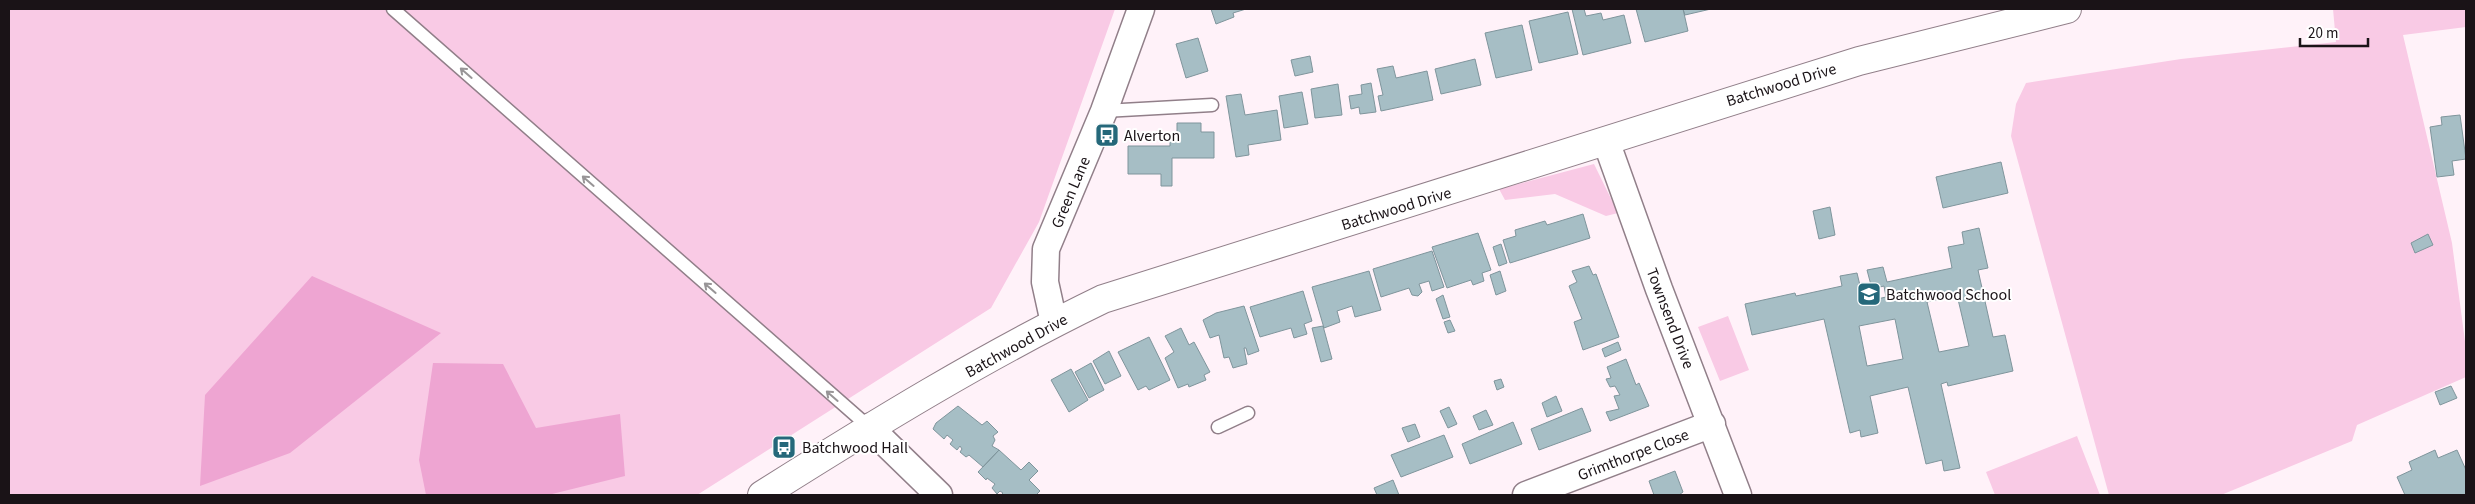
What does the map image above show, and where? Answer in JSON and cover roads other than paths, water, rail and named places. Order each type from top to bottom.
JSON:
[{"type":"street","name":"Green Lane","points":[[1054,323],[1045,282],[1046,249],[1104,111],[1141,9]]},
{"type":"street","name":"Batchwood Drive","points":[[762,495],[869,427],[1054,323],[1103,299],[1858,61],[2066,9]]},
{"type":"street","name":"Townsend Drive","points":[[1606,141],[1659,289],[1738,495]]},
{"type":"street","name":"Grimthorpe Close","points":[[1526,495],[1712,424]]},
{"type":"street","points":[[869,427],[939,495]]},
{"type":"lane","points":[[393,9],[869,427]]},
{"type":"lane","points":[[1104,111],[1212,105]]},
{"type":"lane","points":[[1218,427],[1248,414]]},
{"type":"place","name":"Alverton","points":[[1107,135]]},
{"type":"place","name":"Batchwood School","points":[[1869,294]]},
{"type":"place","name":"Batchwood Hall","points":[[784,447]]}]
